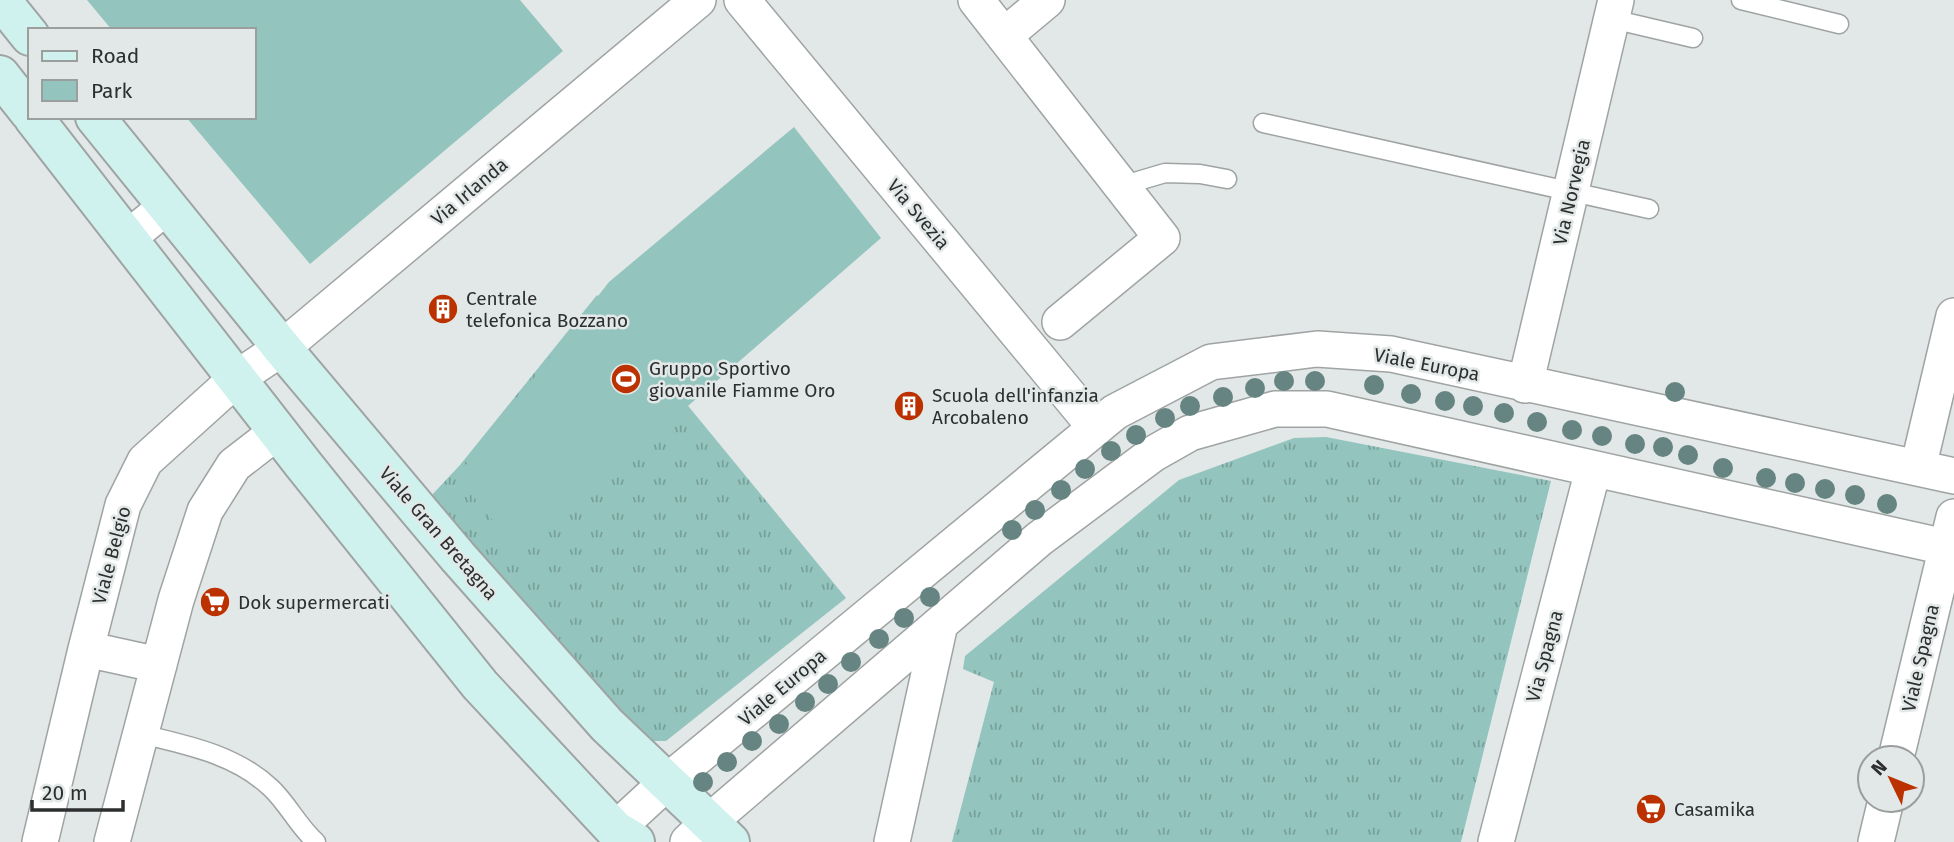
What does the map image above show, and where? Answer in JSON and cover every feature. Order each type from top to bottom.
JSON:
[{"type":"street","points":[[1,0],[28,34]]},
{"type":"street","name":"Via Irlanda","points":[[237,379],[282,348],[698,0]]},
{"type":"street","name":"Via Svezia","points":[[742,0],[1096,428]]},
{"type":"street","points":[[976,0],[1162,238],[1060,322]]},
{"type":"street","points":[[1004,36],[1047,0]]},
{"type":"street","name":"Via Norvegia","points":[[1525,384],[1614,9]]},
{"type":"street","points":[[0,75],[28,110]]},
{"type":"street","points":[[35,119],[480,685],[625,836]]},
{"type":"street","name":"Viale Gran Bretagna","points":[[97,119],[282,348],[467,567],[607,725],[667,782],[709,835]]},
{"type":"street","points":[[128,238],[167,206]]},
{"type":"street","points":[[1918,468],[1954,316]]},
{"type":"street","name":"Viale Europa","points":[[625,836],[667,782],[1115,412],[1211,362],[1317,349],[1391,354],[1954,476]]},
{"type":"street","name":"Viale Belgio","points":[[40,842],[123,505],[145,461],[237,379]]},
{"type":"street","points":[[709,835],[940,624],[1039,539],[1153,454],[1190,433],[1275,409],[1328,409],[1593,470],[1951,538]]},
{"type":"street","points":[[112,842],[176,600],[205,511],[234,465],[278,431]]},
{"type":"street","name":"Via Spagna","points":[[1496,842],[1593,470]]},
{"type":"street","name":"Viale Spagna","points":[[1900,744],[1951,538]]},
{"type":"street","points":[[952,547],[985,585]]},
{"type":"street","points":[[892,842],[940,624]]},
{"type":"street","points":[[86,649],[159,665]]},
{"type":"street","points":[[1876,842],[1883,814]]},
{"type":"lane","points":[[1741,0],[1839,24]]},
{"type":"lane","points":[[1614,9],[1693,38]]},
{"type":"lane","points":[[1264,123],[1649,209]]},
{"type":"lane","points":[[1121,186],[1165,173],[1199,174],[1227,179]]},
{"type":"lane","points":[[141,734],[208,750],[246,768],[272,789],[301,828],[316,842]]},
{"type":"green space","points":[[87,0],[520,0],[563,51],[310,264],[188,119],[256,119],[256,28],[110,28]]},
{"type":"green space","name":"Gruppo Sportivo giovanile Fiamme Oro","points":[[794,127],[881,238],[519,553],[457,476],[609,282]]},
{"type":"green space","points":[[597,295],[846,598],[666,741],[636,741],[430,497],[460,465]]},
{"type":"green space","points":[[1326,437],[1551,481],[1461,842],[952,842],[994,682],[963,669],[965,656],[1179,480],[1294,438]]},
{"type":"place","name":"Centrale telefonica Bozzano","points":[[443,309]]},
{"type":"place","name":"Gruppo Sportivo giovanile Fiamme Oro","points":[[626,379]]},
{"type":"place","name":"Scuola dell'infanzia Arcobaleno","points":[[909,406]]},
{"type":"place","name":"Dok supermercati","points":[[215,602]]},
{"type":"place","name":"Casamika","points":[[1651,809]]}]
